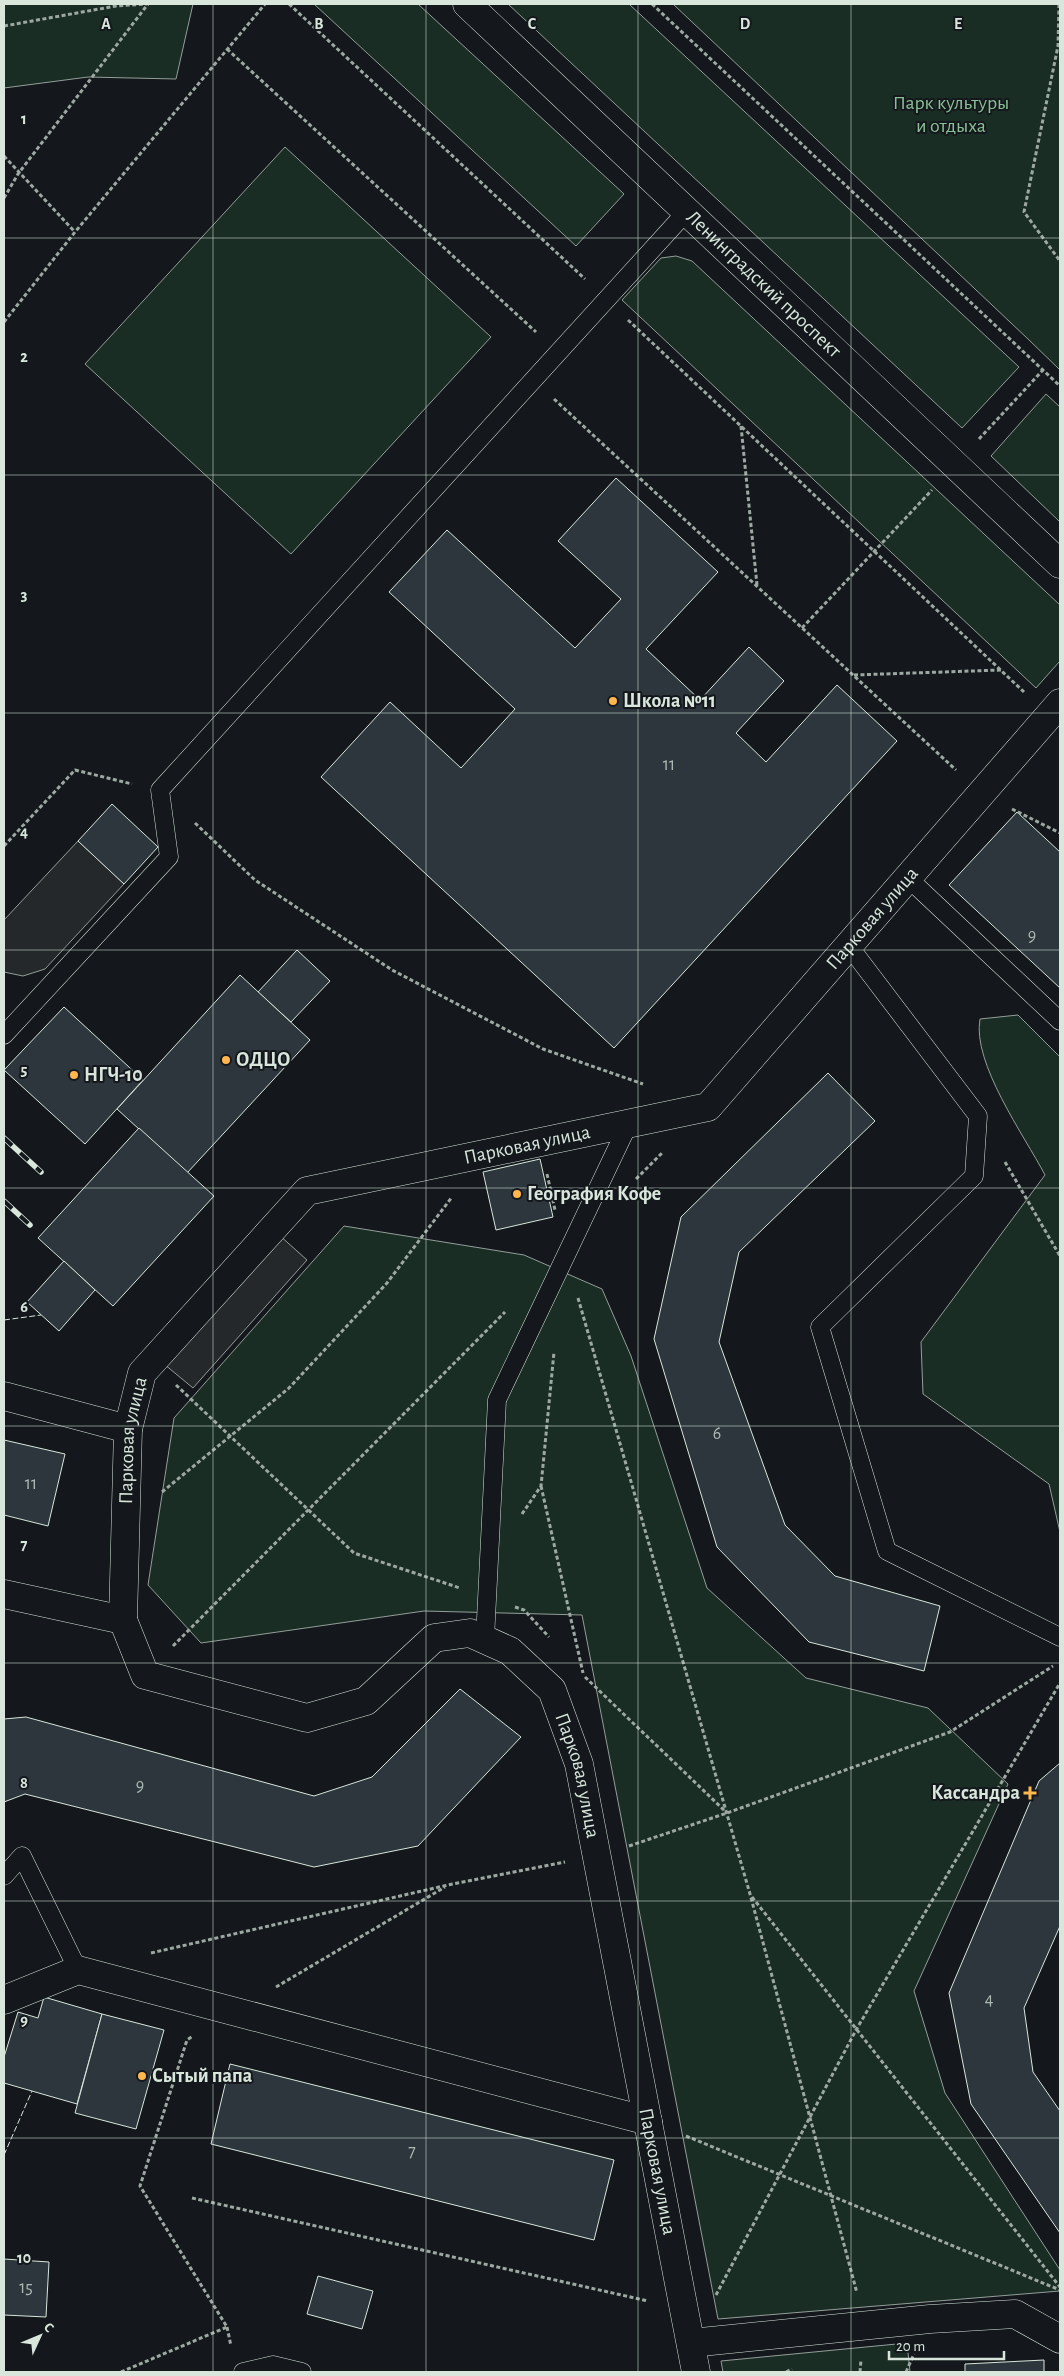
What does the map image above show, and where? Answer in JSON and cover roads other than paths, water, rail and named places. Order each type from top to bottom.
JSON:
[{"type":"street","name":"Ленинградский проспект","points":[[467,4],[688,210],[1060,564]]},
{"type":"street","name":"Парковая улица","points":[[696,2372],[579,1764],[552,1690],[510,1651],[470,1633],[434,1638],[366,1700],[307,1718],[145,1675],[123,1620],[128,1429],[142,1372],[307,1191],[708,1107],[1055,709]]},
{"type":"street","points":[[4,1396],[128,1429]]},
{"type":"street","points":[[4,1594],[123,1620]]},
{"type":"street","points":[[4,2000],[78,1970],[648,2121]]},
{"type":"street","points":[[691,2343],[866,2325],[1014,2314],[1060,2339]]},
{"type":"lane","points":[[4,1035],[169,857],[160,790],[688,210]]},
{"type":"lane","points":[[908,878],[1060,1021]]},
{"type":"lane","points":[[849,946],[978,1116],[974,1176],[820,1327],[887,1551],[1060,1637]]},
{"type":"lane","points":[[485,1640],[497,1400],[629,1123]]},
{"type":"lane","points":[[4,1876],[22,1856],[78,1970]]},
{"type":"lane","points":[[243,2372],[272,2365],[302,2372]]},
{"type":"railway","points":[[4,1138],[41,1172]]},
{"type":"railway","points":[[4,1201],[30,1225]]},
{"type":"place","name":"Школа №11","points":[[613,701]]},
{"type":"place","name":"ОДЦО","points":[[226,1060]]},
{"type":"place","name":"НГЧ-10","points":[[74,1075]]},
{"type":"place","name":"География Кофе","points":[[517,1194]]},
{"type":"place","name":"Кассандра","points":[[1030,1793]]},
{"type":"place","name":"Сытый папа","points":[[142,2076]]},
{"type":"park label","name":"Парк культуры и отдыха","points":[[951,114]]}]
